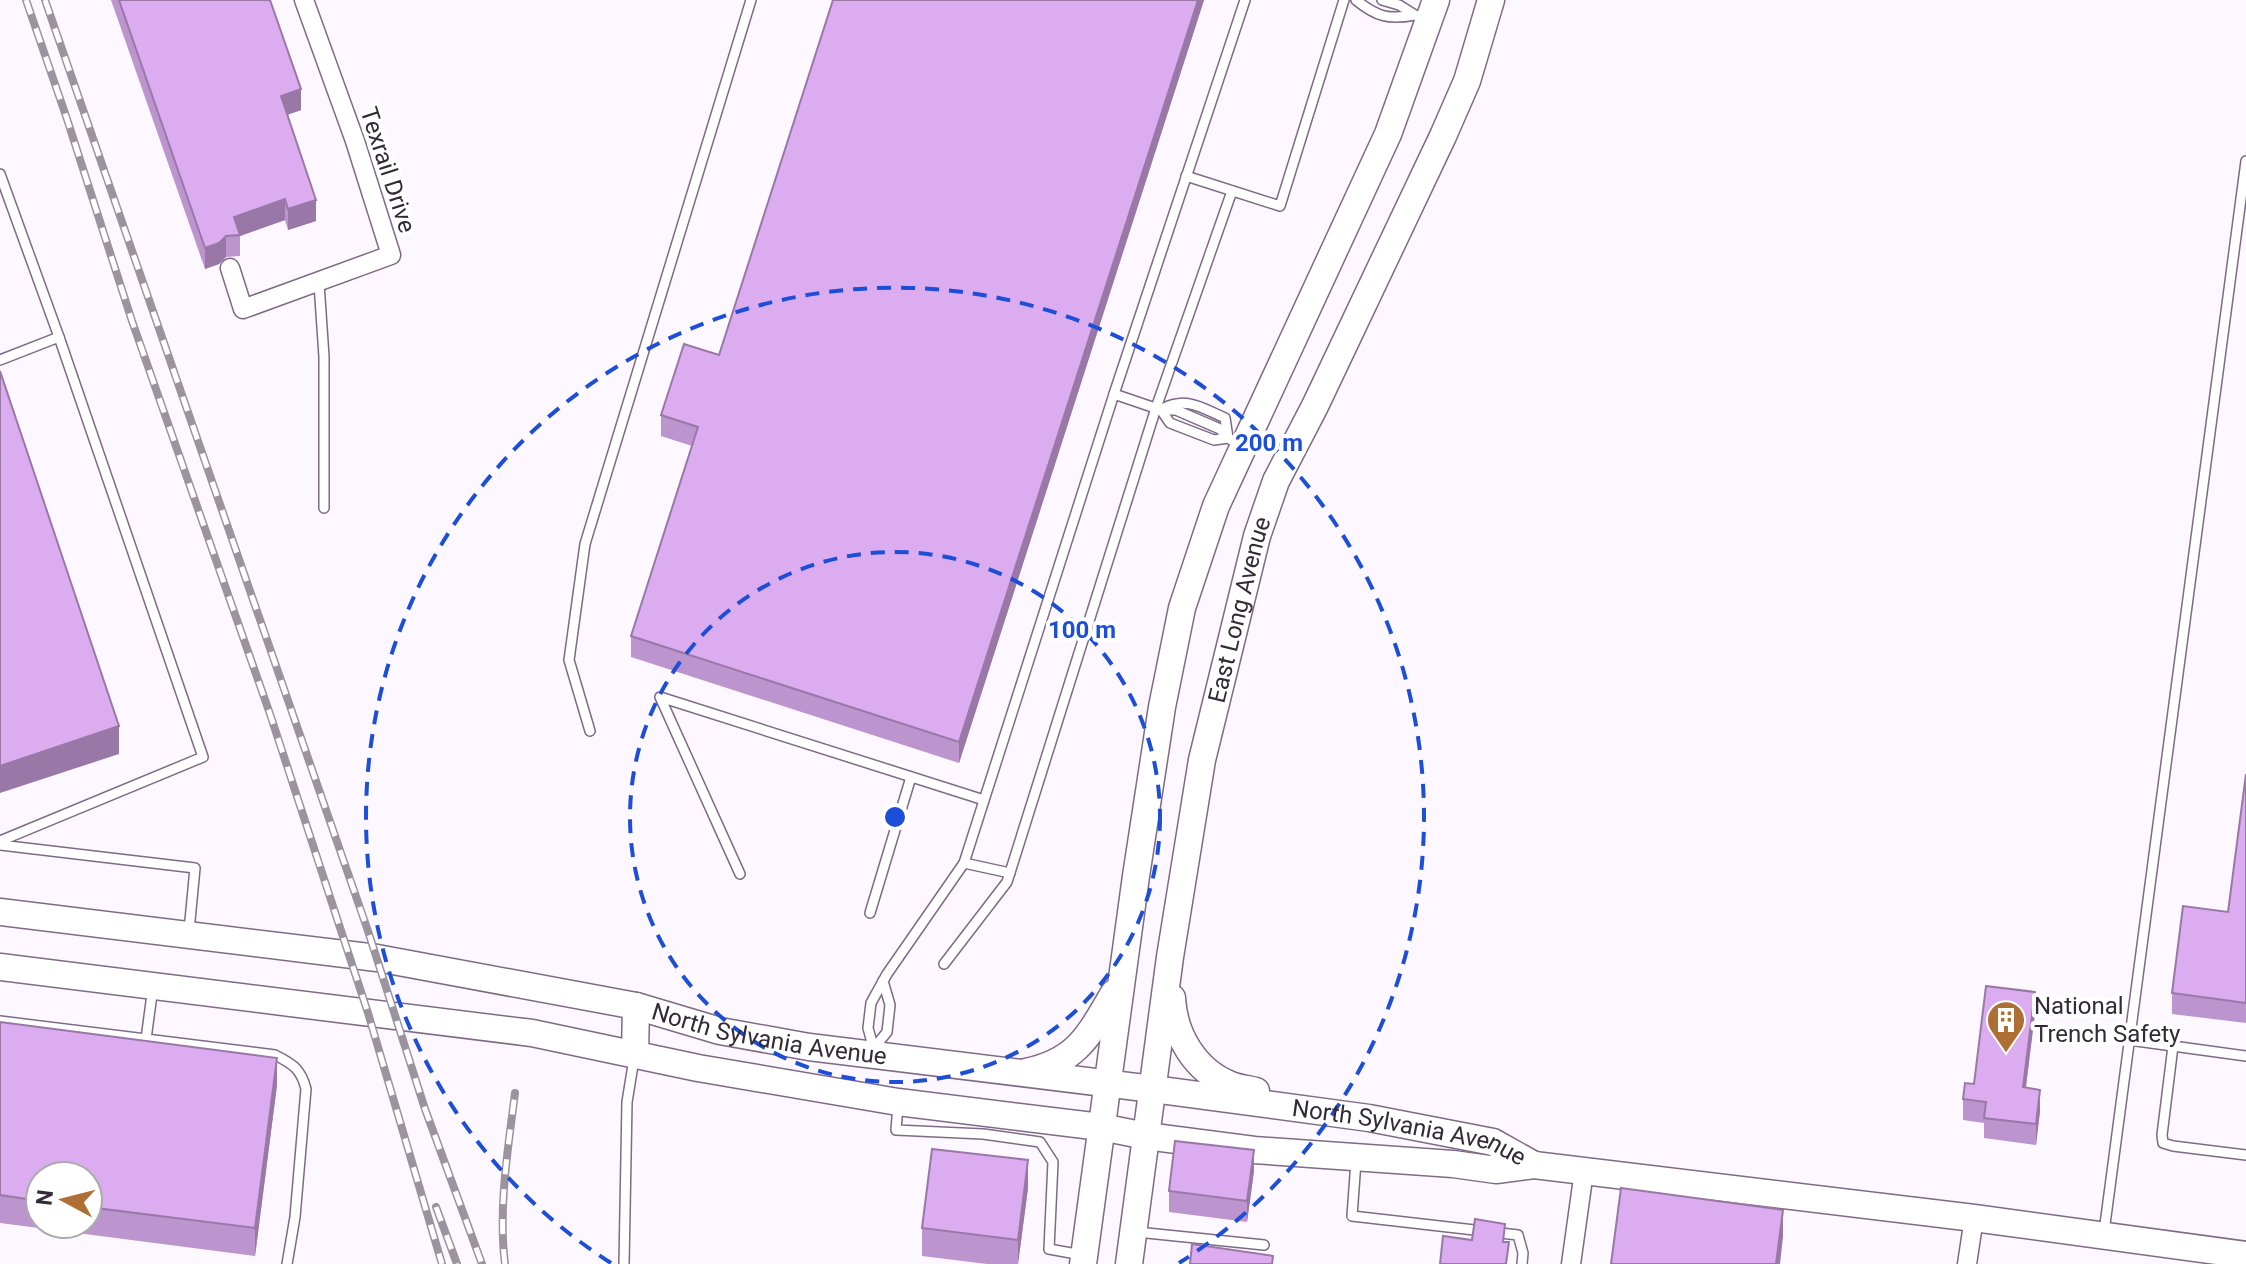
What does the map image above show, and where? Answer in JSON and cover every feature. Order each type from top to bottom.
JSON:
[{"type":"main road","name":"East Long Avenue","points":[[1129,1264],[1170,957],[1202,760],[1257,536],[1283,468],[1443,136],[1467,81],[1491,0]]},
{"type":"main road","name":"East Long Avenue","points":[[1084,1260],[1120,983],[1162,707],[1182,608],[1235,442],[1388,134],[1427,12]]},
{"type":"main road","points":[[1235,442],[1283,468]]},
{"type":"main road","name":"North Sylvania Avenue","points":[[0,912],[377,958],[636,1006],[720,1031],[809,1047],[874,1052],[1016,1074],[1359,1117],[1493,1142],[1534,1165]]},
{"type":"main road","points":[[1170,957],[1173,1008],[1179,1032],[1191,1054],[1208,1072],[1230,1084],[1359,1117],[1360,1158]]},
{"type":"main road","name":"North Sylvania Avenue","points":[[0,967],[532,1033],[698,1068],[898,1102],[1254,1150],[1496,1170],[1534,1165],[1974,1218],[2246,1255]]},
{"type":"main road","points":[[1016,1074],[1049,1067],[1077,1049],[1120,983]]},
{"type":"main road","points":[[635,1055],[636,1006]]},
{"type":"street","name":"Texrail Drive","points":[[230,268],[243,309],[391,255],[355,141],[304,0]]},
{"type":"street","points":[[1571,1264],[1584,1171]]},
{"type":"street","points":[[1967,1264],[1974,1218]]},
{"type":"lane","points":[[590,731],[569,660],[585,544],[751,0]]},
{"type":"lane","points":[[874,1052],[868,1028],[871,1003],[964,863],[1114,394],[1245,0]]},
{"type":"lane","points":[[1186,176],[1280,206],[1344,0]]},
{"type":"lane","points":[[1356,0],[1368,10],[1394,19],[1427,12]]},
{"type":"lane","points":[[1382,0],[1427,12]]},
{"type":"lane","points":[[1406,0],[1427,12]]},
{"type":"lane","points":[[2104,1236],[2246,161]]},
{"type":"lane","points":[[0,174],[203,757],[0,843]]},
{"type":"lane","points":[[944,964],[1007,882],[1158,409],[1232,191]]},
{"type":"lane","points":[[319,283],[324,357],[324,508]]},
{"type":"lane","points":[[0,360],[59,337]]},
{"type":"lane","points":[[1114,394],[1158,409],[1176,410],[1220,429],[1235,442]]},
{"type":"lane","points":[[740,874],[660,697],[984,800]]},
{"type":"lane","points":[[870,913],[911,777]]},
{"type":"lane","points":[[0,843],[195,868],[189,935]]},
{"type":"lane","points":[[964,863],[1010,873]]},
{"type":"lane","points":[[874,1052],[887,1032],[890,1005],[883,981]]},
{"type":"lane","points":[[146,1039],[153,986]]},
{"type":"lane","points":[[0,1021],[275,1055],[291,1063],[302,1075],[306,1089],[295,1217],[287,1264]]},
{"type":"lane","points":[[2129,1040],[2246,1056]]},
{"type":"lane","points":[[2173,1046],[2163,1143],[2246,1155]]},
{"type":"lane","points":[[624,1264],[627,1102],[635,1055]]},
{"type":"lane","points":[[898,1102],[896,1130],[983,1134],[1040,1142],[1053,1162],[1049,1249],[1084,1260]]},
{"type":"lane","points":[[1360,1158],[1352,1216],[1518,1235],[1523,1253],[1522,1264]]},
{"type":"lane","points":[[1134,1232],[1264,1245]]},
{"type":"building","points":[[119,0],[270,0],[301,89],[281,96],[316,200],[288,209],[285,199],[234,217],[240,235],[226,236],[219,243],[205,248]]},
{"type":"building","points":[[833,0],[1198,0],[959,742],[631,636],[698,427],[661,415],[684,344],[719,355]]},
{"type":"building","points":[[0,371],[119,726],[0,766]]},
{"type":"building","points":[[2246,774],[2246,1003],[2172,993],[2183,906],[2228,912]]},
{"type":"building","name":"National Trench Safety","points":[[1986,986],[2035,992],[2023,1087],[2040,1090],[2036,1124],[1984,1118],[1986,1102],[1963,1099],[1965,1083],[1974,1084]]},
{"type":"building","points":[[0,1022],[277,1058],[255,1228],[104,1209],[104,1160],[24,1160],[24,1199],[0,1195]]},
{"type":"building","points":[[1175,1141],[1254,1150],[1247,1201],[1169,1191]]},
{"type":"building","points":[[932,1149],[1028,1160],[1018,1240],[922,1228]]},
{"type":"building","points":[[1621,1188],[1783,1210],[1776,1264],[1611,1264]]},
{"type":"building","points":[[1475,1219],[1505,1224],[1503,1242],[1509,1242],[1506,1264],[1440,1264],[1443,1236],[1472,1240]]},
{"type":"building","points":[[1192,1244],[1273,1256],[1272,1264],[1190,1264]]},
{"type":"railway","points":[[26,0],[132,321],[270,714],[368,1013],[442,1264]]},
{"type":"railway","points":[[45,0],[368,931],[425,1109],[482,1264]]},
{"type":"railway","points":[[505,1264],[503,1200],[515,1093]]},
{"type":"railway","points":[[436,1207],[457,1264]]},
{"type":"place","name":"National Trench Safety","points":[[2006,1054]]}]
